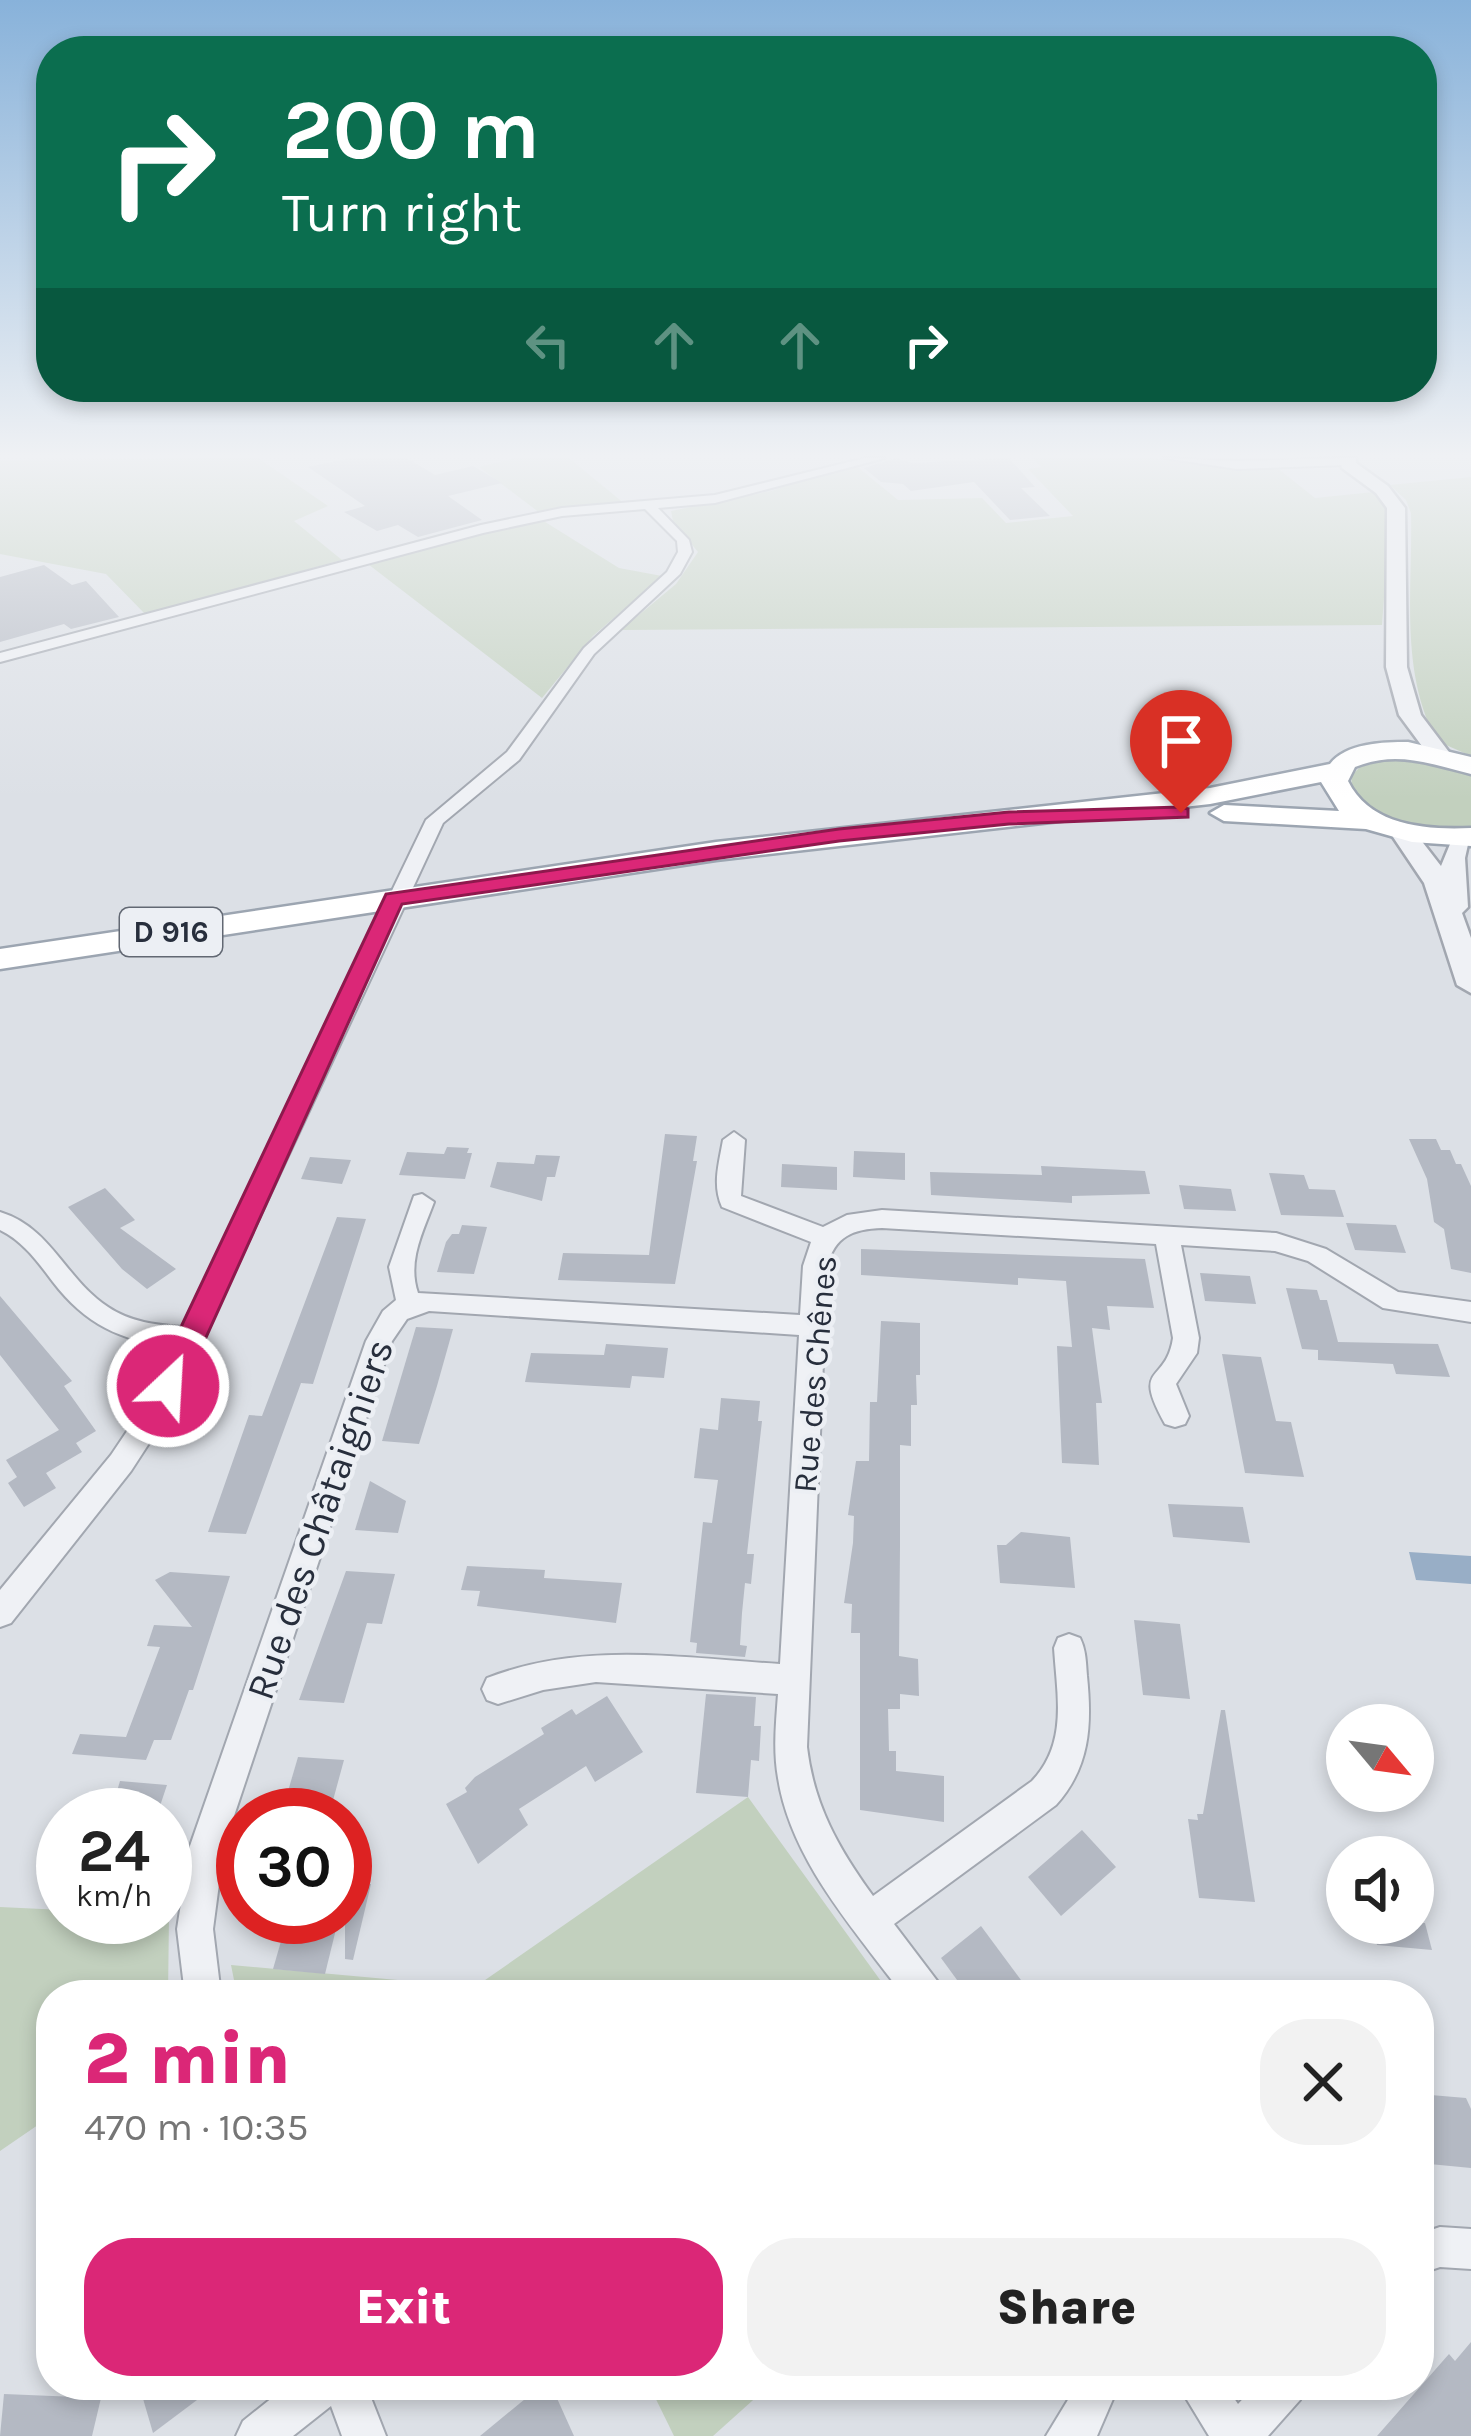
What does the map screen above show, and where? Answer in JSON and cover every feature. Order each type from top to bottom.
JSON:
[{"type":"main road","points":[[1462,763],[1385,751],[1354,757],[1336,771],[1334,781],[1340,796],[1388,826],[1467,837]]},
{"type":"main road","name":"D 916","points":[[0,959],[747,846],[1233,793],[1336,771]]},
{"type":"main road","name":"D 916","points":[[1009,818],[1234,813],[1388,826]]},
{"type":"street","points":[[0,658],[322,572]]},
{"type":"street","points":[[0,1613],[133,1446],[191,1338],[394,899],[439,814],[513,756],[590,651],[673,572]]},
{"type":"street","points":[[1385,751],[1395,735],[1401,693],[1394,638],[1396,572]]},
{"type":"street","points":[[1401,693],[1417,730],[1462,763]]},
{"type":"street","points":[[1388,826],[1426,861],[1456,933],[1471,985]]},
{"type":"street","points":[[1456,933],[1453,859],[1467,837]]},
{"type":"street","points":[[734,1140],[727,1187],[734,1205],[826,1238]]},
{"type":"street","points":[[411,1303],[399,1287],[398,1273],[422,1202]]},
{"type":"street","name":"Rue des Chênes","points":[[915,1980],[815,1840],[799,1807],[790,1766],[815,1266],[826,1238],[850,1222],[882,1219],[1288,1244],[1317,1255],[1392,1301],[1471,1312]]},
{"type":"street","points":[[0,1221],[20,1228],[101,1316],[142,1332],[191,1338]]},
{"type":"street","points":[[1167,1235],[1186,1338],[1184,1353],[1162,1382],[1163,1395],[1175,1416]]},
{"type":"street","name":"Rue des Châtaigniers","points":[[201,1980],[195,1929],[216,1814],[379,1341],[394,1314],[411,1303],[812,1326]]},
{"type":"street","points":[[872,1919],[1064,1773],[1074,1746],[1069,1648]]},
{"type":"street","points":[[498,1689],[543,1675],[596,1667],[794,1680]]},
{"type":"street","points":[[1434,2249],[1471,2249]]},
{"type":"street","points":[[258,2436],[303,2400]]},
{"type":"street","points":[[351,2400],[364,2436]]},
{"type":"street","points":[[1068,2436],[1093,2400]]},
{"type":"street","points":[[1209,2400],[1236,2436],[1271,2400]]},
{"type":"green space","points":[[94,572],[299,572],[145,614],[106,574]]},
{"type":"green space","points":[[378,572],[639,572],[662,576],[593,636],[542,698]]},
{"type":"green space","points":[[684,572],[1386,572],[1382,625],[621,630]]},
{"type":"green space","points":[[1410,572],[1471,572],[1471,756],[1437,741],[1417,687],[1410,629]]},
{"type":"green space","points":[[1389,759],[1419,759],[1471,776],[1471,827],[1396,821],[1363,804],[1354,791],[1352,775],[1360,767]]},
{"type":"green space","points":[[748,1797],[880,1980],[485,1980]]},
{"type":"green space","points":[[0,1907],[36,1909],[36,1944],[169,1944],[168,1980],[36,1980],[36,2126],[0,2151]]},
{"type":"green space","points":[[231,1965],[397,1980],[234,1980]]},
{"type":"green space","points":[[656,2400],[753,2400],[713,2436],[674,2436]]},
{"type":"water","points":[[1409,1552],[1471,1556],[1471,1584],[1416,1580]]},
{"type":"building","points":[[53,572],[72,585],[86,581],[119,617],[71,629],[64,624],[0,642],[0,577]]},
{"type":"building","points":[[665,1134],[697,1136],[693,1161],[697,1161],[675,1284],[558,1280],[563,1253],[649,1255]]},
{"type":"building","points":[[1409,1139],[1436,1139],[1441,1150],[1450,1150],[1456,1164],[1461,1164],[1471,1186],[1471,1273],[1451,1269],[1444,1229],[1434,1222],[1427,1179]]},
{"type":"building","points":[[447,1147],[469,1148],[467,1153],[472,1153],[465,1179],[399,1175],[407,1152],[444,1154]]},
{"type":"building","points":[[854,1151],[905,1153],[905,1180],[853,1177]]},
{"type":"building","points":[[536,1155],[560,1156],[555,1177],[547,1177],[542,1201],[490,1187],[497,1162],[534,1164]]},
{"type":"building","points":[[310,1157],[351,1160],[342,1184],[301,1179]]},
{"type":"building","points":[[782,1164],[837,1167],[837,1190],[781,1187]]},
{"type":"building","points":[[1041,1166],[1145,1171],[1150,1194],[1072,1196],[1072,1203],[931,1195],[930,1172],[1042,1175]]},
{"type":"building","points":[[1269,1173],[1304,1175],[1309,1189],[1335,1190],[1344,1217],[1281,1215]]},
{"type":"building","points":[[1179,1185],[1231,1189],[1236,1211],[1184,1209]]},
{"type":"building","points":[[105,1188],[135,1220],[120,1228],[176,1269],[147,1289],[122,1269],[68,1207]]},
{"type":"building","points":[[337,1217],[366,1219],[313,1384],[301,1383],[246,1534],[208,1532],[249,1415],[262,1416]]},
{"type":"building","points":[[1346,1223],[1396,1225],[1406,1253],[1355,1250]]},
{"type":"building","points":[[462,1225],[487,1227],[474,1274],[437,1272],[446,1242],[452,1234],[459,1234]]},
{"type":"building","points":[[861,1249],[1145,1259],[1154,1308],[1107,1306],[1110,1330],[1092,1328],[1102,1403],[1096,1403],[1099,1465],[1062,1463],[1057,1346],[1072,1347],[1066,1281],[1018,1278],[1018,1285],[861,1275]]},
{"type":"building","points":[[1200,1273],[1250,1276],[1256,1304],[1205,1301]]},
{"type":"building","points":[[1286,1288],[1317,1290],[1320,1300],[1327,1300],[1338,1342],[1438,1344],[1450,1377],[1396,1374],[1393,1364],[1318,1360],[1318,1350],[1302,1349]]},
{"type":"building","points":[[0,1296],[72,1381],[64,1386],[96,1431],[76,1443],[82,1452],[46,1473],[56,1488],[24,1507],[8,1483],[17,1477],[6,1460],[59,1430],[0,1355]]},
{"type":"building","points":[[881,1321],[920,1323],[920,1375],[916,1375],[917,1405],[911,1405],[911,1446],[900,1445],[899,1656],[918,1659],[919,1696],[900,1694],[900,1709],[888,1709],[889,1751],[896,1751],[896,1771],[944,1776],[944,1822],[860,1810],[860,1633],[851,1633],[852,1604],[844,1603],[853,1543],[854,1516],[848,1515],[856,1461],[869,1461],[870,1402],[877,1402]]},
{"type":"building","points":[[416,1327],[453,1329],[419,1444],[382,1441]]},
{"type":"building","points":[[606,1344],[668,1348],[664,1378],[632,1376],[630,1388],[525,1382],[531,1353],[604,1355]]},
{"type":"building","points":[[1222,1354],[1261,1357],[1276,1421],[1291,1422],[1304,1477],[1245,1473]]},
{"type":"building","points":[[721,1398],[760,1401],[758,1421],[762,1421],[747,1554],[754,1554],[751,1584],[745,1583],[742,1613],[740,1645],[747,1646],[745,1657],[696,1653],[697,1643],[690,1642],[703,1522],[712,1523],[718,1480],[694,1478],[700,1428],[718,1430]]},
{"type":"building","points":[[370,1481],[406,1501],[398,1533],[355,1530]]},
{"type":"building","points":[[1168,1504],[1243,1507],[1250,1543],[1173,1537]]},
{"type":"building","points":[[1021,1532],[1070,1537],[1075,1588],[1000,1583],[997,1545],[1006,1545]]},
{"type":"building","points":[[467,1566],[545,1570],[544,1578],[622,1583],[616,1623],[477,1606],[480,1591],[461,1590]]},
{"type":"building","points":[[346,1571],[395,1574],[382,1624],[367,1623],[344,1703],[299,1700]]},
{"type":"building","points":[[170,1572],[230,1576],[193,1690],[189,1690],[171,1740],[154,1740],[146,1760],[72,1754],[80,1734],[126,1737],[160,1647],[147,1646],[154,1625],[192,1627],[155,1580]]},
{"type":"building","points":[[1134,1620],[1180,1624],[1190,1699],[1143,1695]]},
{"type":"building","points":[[706,1694],[756,1697],[754,1726],[761,1726],[759,1761],[751,1760],[748,1797],[696,1793]]},
{"type":"building","points":[[607,1696],[643,1752],[595,1782],[586,1766],[519,1809],[528,1825],[478,1864],[446,1804],[467,1792],[465,1788],[475,1777],[544,1734],[541,1728]]},
{"type":"building","points":[[1221,1710],[1225,1710],[1255,1902],[1199,1898],[1188,1819],[1198,1820],[1197,1814],[1203,1814]]},
{"type":"building","points":[[298,1757],[344,1760],[336,1788],[289,1788]]},
{"type":"building","points":[[120,1781],[167,1785],[166,1788],[118,1788]]},
{"type":"building","points":[[1082,1830],[1116,1867],[1061,1916],[1028,1877]]},
{"type":"building","points":[[981,1926],[1021,1980],[957,1980],[941,1958]]},
{"type":"building","points":[[280,1944],[332,1944],[325,1974],[273,1969]]},
{"type":"building","points":[[345,1944],[357,1944],[353,1960],[345,1959]]},
{"type":"building","points":[[1430,1944],[1432,1950],[1377,1945]]},
{"type":"building","points":[[1434,2095],[1466,2098],[1471,2109],[1471,2168],[1434,2164]]},
{"type":"building","points":[[1471,2342],[1471,2436],[1377,2436],[1409,2400],[1434,2400],[1434,2371],[1449,2354],[1455,2361]]},
{"type":"building","points":[[4,2394],[36,2395],[36,2400],[101,2400],[92,2436],[0,2436]]},
{"type":"building","points":[[143,2400],[197,2400],[153,2433]]},
{"type":"building","points":[[524,2400],[558,2400],[574,2436],[480,2436]]},
{"type":"route","points":[[168,1386],[394,899],[839,835],[1009,818],[1181,813]]}]
